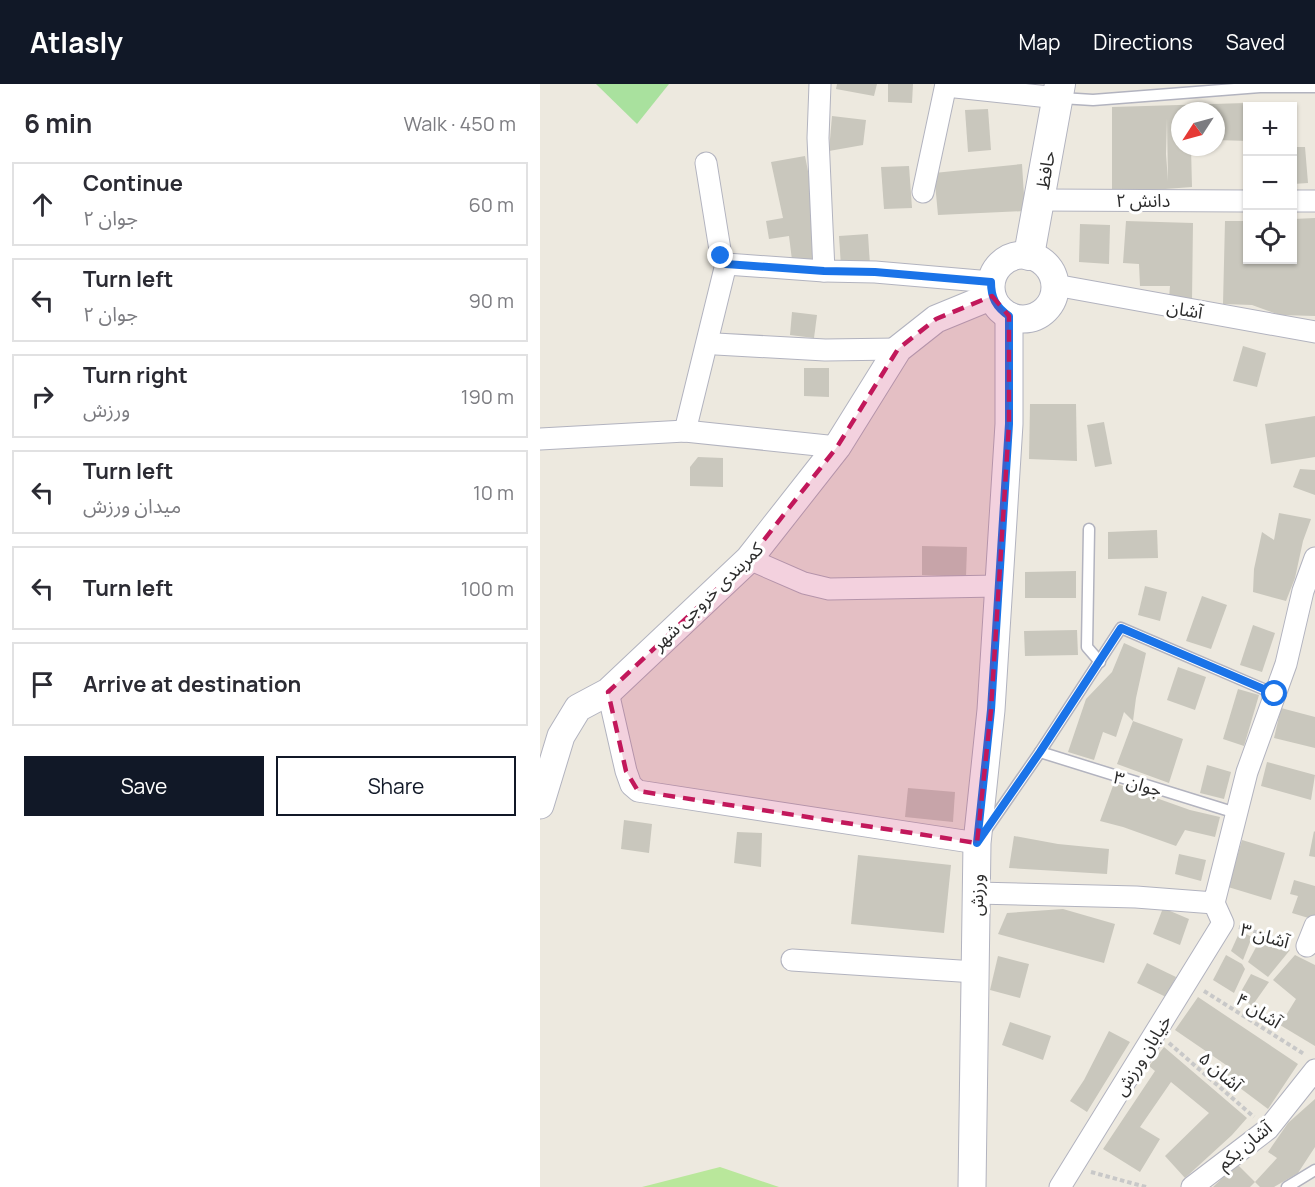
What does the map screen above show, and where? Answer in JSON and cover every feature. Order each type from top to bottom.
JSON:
[{"type":"main road","name":"حافظ","points":[[1029,255],[1059,91]]},
{"type":"street","points":[[820,84],[818,138],[824,271]]},
{"type":"street","points":[[923,192],[946,85],[1059,91]]},
{"type":"street","points":[[685,431],[726,264],[721,256],[706,163]]},
{"type":"street","name":"دانش ۲","points":[[1039,200],[1243,201]]},
{"type":"street","points":[[1297,201],[1315,201]]},
{"type":"street","points":[[726,264],[875,272],[998,298],[1020,319],[1041,314],[1049,306],[1054,296],[1053,275],[1047,265],[1039,259],[1029,255],[1009,257],[1000,263],[994,272],[998,298]]},
{"type":"street","name":"آشان","points":[[1055,285],[1315,332]]},
{"type":"street","name":"کمربندی خروجی شهر","points":[[540,805],[561,736],[578,708],[608,692],[749,559],[837,447],[898,350],[936,319],[998,298]]},
{"type":"street","name":"ورزش","points":[[972,1187],[977,843],[991,710],[1009,424],[998,298]]},
{"type":"street","points":[[716,344],[825,350],[898,350]]},
{"type":"street","points":[[540,439],[685,431],[837,447]]},
{"type":"street","points":[[1223,923],[1214,903],[1236,813],[1247,772],[1286,664],[1303,591],[1315,558]]},
{"type":"street","points":[[749,559],[804,583],[829,589],[998,586]]},
{"type":"street","points":[[608,692],[626,771],[631,785],[638,791],[977,843]]},
{"type":"street","points":[[976,893],[1136,897],[1214,903]]},
{"type":"street","name":"خیابان ورزش","points":[[1060,1187],[1223,923]]},
{"type":"street","name":"آشان ۳","points":[[1307,946],[1315,926]]},
{"type":"street","points":[[792,960],[975,972]]},
{"type":"street","name":"آشان یکم","points":[[1192,1187],[1268,1130],[1310,1063]]},
{"type":"lane","points":[[1059,91],[1093,100],[1260,87],[1315,87]]},
{"type":"lane","points":[[1089,529],[1087,647],[1100,662]]},
{"type":"lane","points":[[977,843],[1121,628],[1275,694]]},
{"type":"lane","name":"جوان ۳","points":[[1040,752],[1236,813]]},
{"type":"lane","points":[[1287,1187],[1315,1170]]},
{"type":"path","name":"آشان ۳","points":[[1223,923],[1307,946]]},
{"type":"path","name":"آشان ۴","points":[[1188,981],[1310,1063]]},
{"type":"path","name":"آشان ۵","points":[[1156,1032],[1268,1130]]},
{"type":"path","points":[[1072,1167],[1146,1187]]},
{"type":"highlighted area","points":[[992,296],[1009,316],[1009,424],[991,710],[977,843],[638,791],[626,771],[608,692],[749,559],[837,447],[898,349],[936,319]]},
{"type":"green space","points":[[596,84],[669,84],[637,124]]},
{"type":"green space","points":[[720,1167],[779,1187],[642,1187]]},
{"type":"building","points":[[837,84],[877,84],[874,96],[836,89]]},
{"type":"building","points":[[888,84],[913,84],[912,103],[888,102]]},
{"type":"building","points":[[1243,103],[1243,141],[1225,140],[1225,104]]},
{"type":"building","points":[[1171,105],[1171,156],[1191,156],[1192,187],[1112,193],[1112,107]],"holes":[[[1167,118],[1168,181],[1166,154]]]},
{"type":"building","points":[[988,109],[991,150],[968,152],[965,110]]},
{"type":"building","points":[[832,116],[866,120],[863,145],[829,151]]},
{"type":"building","points":[[1297,147],[1305,147],[1308,183],[1297,184]]},
{"type":"building","points":[[805,156],[816,212],[816,263],[792,260],[789,236],[769,239],[766,221],[783,218],[771,162]]},
{"type":"building","points":[[1022,164],[1025,211],[938,215],[934,173]]},
{"type":"building","points":[[909,166],[912,208],[884,209],[881,167]]},
{"type":"building","points":[[1315,218],[1315,316],[1280,315],[1252,305],[1223,304],[1225,221],[1243,221],[1243,264],[1297,264],[1297,219]]},
{"type":"building","points":[[1126,221],[1193,223],[1192,301],[1169,298],[1170,286],[1140,286],[1139,264],[1123,263]]},
{"type":"building","points":[[1080,224],[1110,225],[1109,264],[1079,262]]},
{"type":"building","points":[[868,234],[870,265],[841,266],[839,236]]},
{"type":"building","points":[[792,312],[817,315],[814,338],[790,335]]},
{"type":"building","points":[[1243,346],[1266,353],[1257,387],[1233,381]]},
{"type":"building","points":[[804,368],[829,368],[829,397],[804,396]]},
{"type":"building","points":[[1030,404],[1076,404],[1077,461],[1029,459]]},
{"type":"building","points":[[1315,416],[1315,457],[1271,464],[1265,424]]},
{"type":"building","points":[[1104,422],[1112,464],[1095,467],[1087,425]]},
{"type":"building","points":[[698,457],[723,458],[723,487],[690,486],[690,467]]},
{"type":"building","points":[[1300,469],[1315,470],[1315,495],[1293,487]]},
{"type":"building","points":[[1279,513],[1311,519],[1303,541],[1295,578],[1286,601],[1253,592],[1254,569],[1262,532],[1274,540]]},
{"type":"building","points":[[1157,530],[1158,558],[1108,559],[1108,532]]},
{"type":"building","points":[[922,546],[967,547],[966,577],[922,575]]},
{"type":"building","points":[[1076,571],[1076,598],[1025,598],[1025,572]]},
{"type":"building","points":[[1145,586],[1167,592],[1160,621],[1138,615]]},
{"type":"building","points":[[1202,596],[1227,605],[1211,649],[1186,641]]},
{"type":"building","points":[[1253,625],[1275,633],[1262,672],[1240,665]]},
{"type":"building","points":[[1077,630],[1078,655],[1025,656],[1024,631]]},
{"type":"building","points":[[1124,643],[1146,653],[1133,721],[1124,712],[1116,737],[1103,732],[1094,760],[1068,752],[1086,699],[1112,672]]},
{"type":"building","points":[[1178,667],[1206,677],[1195,710],[1167,700]]},
{"type":"building","points":[[1238,689],[1259,695],[1244,746],[1223,739]]},
{"type":"building","points":[[1281,708],[1315,717],[1315,748],[1274,738]]},
{"type":"building","points":[[1133,721],[1183,739],[1169,783],[1117,764]]},
{"type":"building","points":[[1267,762],[1315,775],[1311,800],[1261,786]]},
{"type":"building","points":[[1207,765],[1231,772],[1224,799],[1200,793]]},
{"type":"building","points":[[1114,783],[1190,810],[1220,817],[1215,837],[1185,830],[1176,846],[1100,821]]},
{"type":"building","points":[[908,788],[955,792],[953,822],[905,817]]},
{"type":"building","points":[[624,820],[652,824],[649,853],[621,849]]},
{"type":"building","points":[[737,832],[762,833],[761,867],[734,863]]},
{"type":"building","points":[[1315,832],[1315,857],[1309,856]]},
{"type":"building","points":[[1014,836],[1058,844],[1109,849],[1107,874],[1009,868]]},
{"type":"building","points":[[1242,840],[1285,853],[1271,900],[1228,887]]},
{"type":"building","points":[[1179,854],[1206,860],[1201,881],[1175,874]]},
{"type":"building","points":[[858,855],[951,865],[944,933],[851,924]]},
{"type":"building","points":[[1294,880],[1315,886],[1315,920],[1292,913],[1298,896],[1290,894]]},
{"type":"building","points":[[1163,908],[1189,919],[1180,945],[1153,934]]},
{"type":"building","points":[[1063,909],[1115,924],[1104,963],[998,934],[1007,913]]},
{"type":"building","points":[[1240,931],[1252,937],[1243,960],[1231,951]]},
{"type":"building","points":[[1261,938],[1290,950],[1268,977],[1248,962]]},
{"type":"building","points":[[1226,955],[1242,964],[1245,969],[1234,993],[1213,980]]},
{"type":"building","points":[[1295,955],[1315,965],[1315,1046],[1280,1025],[1296,999],[1273,980]]},
{"type":"building","points":[[998,956],[1029,964],[1020,998],[990,990]]},
{"type":"building","points":[[1147,963],[1176,977],[1166,997],[1137,983]]},
{"type":"building","points":[[1251,974],[1269,982],[1252,1006],[1239,995]]},
{"type":"building","points":[[1198,997],[1298,1064],[1268,1109],[1224,1076],[1229,1067],[1175,1030]]},
{"type":"building","points":[[1010,1022],[1051,1036],[1043,1060],[1002,1045]]},
{"type":"building","points":[[1109,1031],[1130,1042],[1087,1112],[1070,1101],[1084,1080]]},
{"type":"building","points":[[1164,1047],[1247,1118],[1185,1178],[1165,1156],[1209,1113],[1171,1082],[1140,1127],[1160,1139],[1140,1172],[1103,1149],[1155,1071],[1149,1066]]},
{"type":"building","points":[[1315,1099],[1315,1147],[1298,1173],[1274,1187],[1260,1187],[1255,1182],[1277,1158],[1268,1152],[1288,1123]]},
{"type":"building","points":[[1237,1164],[1255,1182],[1250,1187],[1213,1187]]},
{"type":"route","points":[[721,256],[726,264],[875,272],[991,282],[994,302],[1009,316],[1009,424],[991,710],[977,843],[1121,628],[1275,694]]}]
